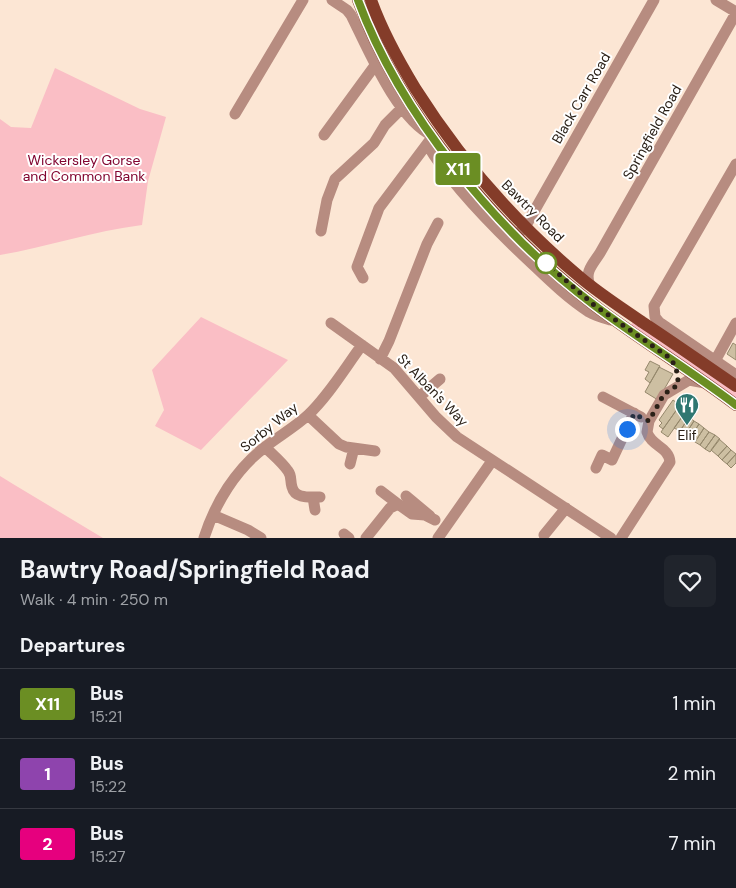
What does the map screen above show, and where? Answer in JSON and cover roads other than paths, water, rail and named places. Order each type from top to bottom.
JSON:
[{"type":"main road","name":"Bawtry Road","points":[[358,0],[368,26],[430,140],[469,183],[505,211]]},
{"type":"main road","name":"Bawtry Road","points":[[371,0],[403,68],[428,108],[521,231],[568,283],[736,405]]},
{"type":"main road","name":"Bawtry Road","points":[[521,231],[590,286],[736,386]]},
{"type":"street","points":[[235,114],[303,0]]},
{"type":"street","name":"Bawtry Road","points":[[332,0],[351,15],[376,64],[402,108],[430,140],[447,173],[496,229],[542,274],[592,314],[618,321]]},
{"type":"street","name":"Black Carr Road","points":[[521,231],[654,0]]},
{"type":"street","points":[[716,0],[736,12]]},
{"type":"street","name":"Springfield Road","points":[[590,286],[588,273],[592,265],[736,12]]},
{"type":"street","points":[[324,135],[376,64]]},
{"type":"street","points":[[321,231],[327,200],[335,179],[374,143],[385,125],[402,108]]},
{"type":"street","points":[[363,278],[357,267],[380,208],[430,140]]},
{"type":"street","points":[[736,164],[654,306],[655,318],[659,322],[736,376]]},
{"type":"street","points":[[505,211],[524,212],[534,210]]},
{"type":"street","points":[[380,359],[389,341],[427,244],[438,223]]},
{"type":"street","points":[[568,267],[578,269],[592,265]]},
{"type":"street","name":"St Alban's Way","points":[[331,323],[394,368],[447,429],[492,461],[610,538]]},
{"type":"street","points":[[715,361],[736,323]]},
{"type":"street","name":"Sorby Way","points":[[204,538],[213,515],[237,474],[265,447],[308,415],[362,345]]},
{"type":"street","points":[[670,358],[677,370],[678,385]]},
{"type":"street","points":[[419,397],[440,379]]},
{"type":"street","points":[[621,538],[670,462],[667,452],[648,436],[647,428],[649,421],[664,394],[689,380],[705,383]]},
{"type":"street","points":[[603,397],[649,421]]},
{"type":"street","points":[[596,468],[602,455],[612,460],[634,414]]},
{"type":"street","points":[[308,415],[332,439],[346,448],[375,451]]},
{"type":"street","points":[[265,447],[288,472],[291,477],[292,488],[295,492],[303,497],[316,497],[315,510]]},
{"type":"street","points":[[350,464],[354,448]]},
{"type":"street","points":[[381,491],[402,500],[435,520],[442,533],[492,461]]},
{"type":"street","points":[[366,538],[390,508],[402,500]]},
{"type":"street","points":[[543,534],[566,508]]},
{"type":"street","points":[[213,515],[248,530],[261,538]]},
{"type":"place","name":"Elif","points":[[687,426]]},
{"type":"park label","name":"Wickersley Gorse and Common Bank","points":[[84,168]]}]
